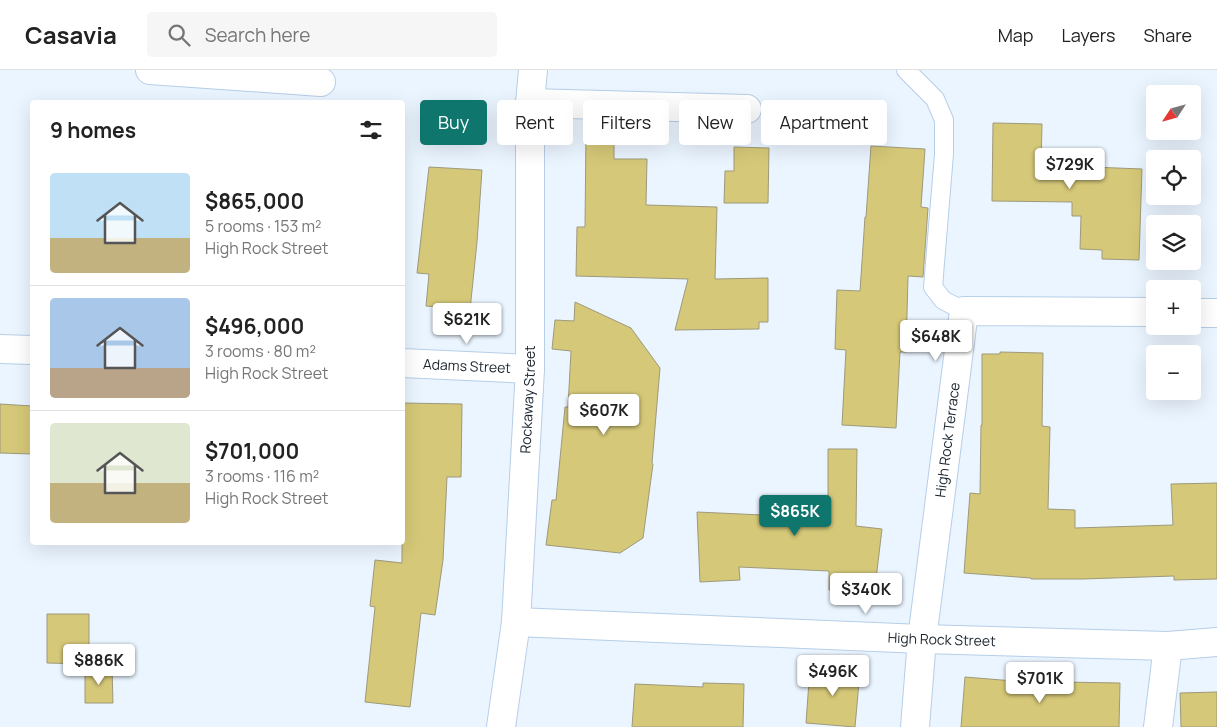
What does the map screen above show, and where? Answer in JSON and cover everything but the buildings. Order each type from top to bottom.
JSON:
[{"type":"street","points":[[150,70],[321,82]]},
{"type":"street","name":"Rockaway Street","points":[[530,100],[533,70]]},
{"type":"street","points":[[573,104],[679,108]]},
{"type":"street","name":"Rockaway Street","points":[[501,727],[516,622],[530,369],[530,145]]},
{"type":"street","points":[[964,311],[1146,312]]},
{"type":"street","name":"High Rock Terrace","points":[[915,727],[922,639],[964,311]]},
{"type":"street","points":[[1201,313],[1217,313]]},
{"type":"street","points":[[0,349],[30,350]]},
{"type":"street","name":"Adams Street","points":[[405,363],[530,369]]},
{"type":"street","name":"High Rock Street","points":[[516,622],[922,639],[1168,646],[1217,642]]},
{"type":"street","points":[[1158,727],[1168,646]]},
{"type":"lane","points":[[906,70],[935,100],[944,120],[944,154],[933,287],[943,300],[964,311]]}]
